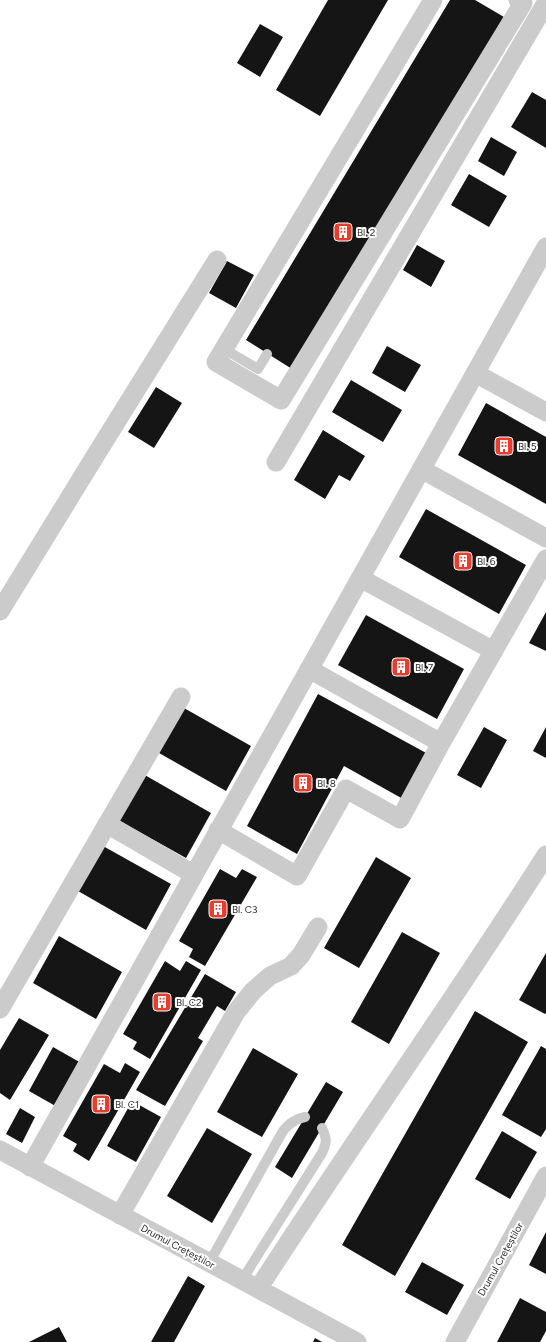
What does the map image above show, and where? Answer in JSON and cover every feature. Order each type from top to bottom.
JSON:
[{"type":"street","points":[[433,0],[216,362],[281,400],[522,3],[518,0]]},
{"type":"street","points":[[276,462],[546,3]]},
{"type":"street","points":[[30,1166],[546,247]]},
{"type":"street","points":[[0,611],[96,453],[217,260]]},
{"type":"street","points":[[475,373],[546,412]]},
{"type":"street","points":[[421,469],[546,538]]},
{"type":"street","points":[[218,830],[297,876],[346,789],[400,819],[441,743],[546,559]]},
{"type":"street","points":[[360,578],[494,651]]},
{"type":"street","points":[[309,669],[441,743]]},
{"type":"street","points":[[0,1010],[181,697]]},
{"type":"street","points":[[107,824],[193,874]]},
{"type":"street","points":[[250,1284],[310,1209],[441,1016],[546,855]]},
{"type":"street","points":[[120,1215],[236,1012],[253,991],[270,976],[291,966],[301,954],[318,927]]},
{"type":"street","name":"Drumul Crețeștilor","points":[[0,1150],[356,1342]]},
{"type":"street","name":"Drumul Crețeștilor","points":[[455,1342],[546,1176]]},
{"type":"lane","points":[[224,349],[258,369],[267,354]]},
{"type":"lane","points":[[210,1263],[283,1131],[296,1119],[305,1117]]},
{"type":"lane","points":[[250,1284],[322,1153],[326,1144],[326,1136],[322,1128]]},
{"type":"building","points":[[328,0],[388,0],[320,116],[276,90]]},
{"type":"building","name":"Bl. 2","points":[[450,0],[475,0],[504,17],[292,369],[246,340]]},
{"type":"building","points":[[260,24],[283,37],[260,77],[237,63]]},
{"type":"building","points":[[532,92],[546,100],[546,148],[511,127]]},
{"type":"building","points":[[491,137],[517,152],[504,176],[478,161]]},
{"type":"building","points":[[469,174],[507,196],[489,227],[451,205]]},
{"type":"building","points":[[417,245],[445,261],[431,287],[403,270]]},
{"type":"building","points":[[227,261],[254,275],[236,308],[209,293]]},
{"type":"building","points":[[387,346],[421,365],[405,392],[372,373]]},
{"type":"building","points":[[351,380],[402,410],[383,442],[332,412]]},
{"type":"building","points":[[156,387],[182,403],[154,448],[128,432]]},
{"type":"building","name":"Bl. 5","points":[[486,403],[546,437],[546,504],[458,455]]},
{"type":"building","points":[[323,430],[365,456],[350,481],[339,475],[325,499],[294,480]]},
{"type":"building","name":"Bl. 6","points":[[426,509],[526,565],[499,614],[399,557]]},
{"type":"building","points":[[546,612],[546,651],[529,643]]},
{"type":"building","name":"Bl. 7","points":[[366,615],[464,669],[437,719],[338,665]]},
{"type":"building","name":"Bl. 8","points":[[318,694],[428,754],[403,799],[344,766],[297,854],[247,826]]},
{"type":"building","points":[[184,708],[251,746],[226,791],[159,753]]},
{"type":"building","points":[[484,727],[507,740],[481,788],[457,775]]},
{"type":"building","points":[[546,727],[546,758],[533,751]]},
{"type":"building","points":[[143,774],[211,813],[186,858],[118,820]]},
{"type":"building","points":[[103,846],[171,884],[146,930],[78,891]]},
{"type":"building","points":[[376,857],[411,878],[359,968],[324,948]]},
{"type":"building","name":"Bl. C3","points":[[220,869],[236,878],[242,869],[257,877],[205,966],[189,957],[193,949],[179,941]]},
{"type":"building","points":[[402,932],[440,953],[389,1044],[351,1022]]},
{"type":"building","points":[[59,936],[122,972],[96,1019],[33,983]]},
{"type":"building","points":[[546,953],[546,1013],[545,1014],[519,1000]]},
{"type":"building","name":"Bl. C2","points":[[165,961],[180,971],[186,961],[201,970],[150,1059],[133,1049],[137,1042],[123,1034]]},
{"type":"building","points":[[205,974],[236,992],[225,1011],[217,1006],[198,1038],[203,1041],[165,1106],[136,1090]]},
{"type":"building","points":[[475,1011],[528,1042],[395,1276],[342,1245]]},
{"type":"building","points":[[19,1018],[49,1035],[10,1100],[0,1093],[0,1050]]},
{"type":"building","points":[[541,1046],[546,1049],[546,1129],[541,1137],[502,1115]]},
{"type":"building","points":[[53,1047],[83,1064],[59,1108],[29,1091]]},
{"type":"building","points":[[253,1048],[298,1074],[262,1137],[217,1112]]},
{"type":"building","name":"Bl. C1","points":[[125,1063],[140,1072],[89,1161],[73,1151],[77,1144],[63,1136],[104,1064],[120,1073]]},
{"type":"building","points":[[326,1082],[343,1092],[292,1178],[275,1167]]},
{"type":"building","points":[[132,1101],[161,1117],[136,1162],[107,1146]]},
{"type":"building","points":[[20,1108],[35,1117],[22,1143],[6,1134]]},
{"type":"building","points":[[207,1128],[252,1154],[212,1223],[167,1196]]},
{"type":"building","points":[[502,1131],[537,1152],[510,1199],[475,1179]]},
{"type":"building","points":[[546,1232],[546,1274],[529,1265]]},
{"type":"building","points":[[422,1262],[464,1285],[447,1315],[405,1292]]},
{"type":"building","points":[[188,1276],[205,1286],[174,1342],[151,1342]]},
{"type":"building","points":[[520,1298],[546,1312],[546,1331],[540,1342],[497,1342]]},
{"type":"building","points":[[59,1327],[67,1342],[29,1342]]},
{"type":"building","points":[[315,1338],[322,1342],[313,1342]]},
{"type":"place","name":"Bl. 2","points":[[343,232]]},
{"type":"place","name":"Bl. 5","points":[[504,446]]},
{"type":"place","name":"Bl. 6","points":[[463,561]]},
{"type":"place","name":"Bl. 7","points":[[401,667]]},
{"type":"place","name":"Bl. 8","points":[[303,783]]},
{"type":"place","name":"Bl. C3","points":[[218,909]]},
{"type":"place","name":"Bl. C2","points":[[162,1002]]},
{"type":"place","name":"Bl. C1","points":[[101,1104]]}]
